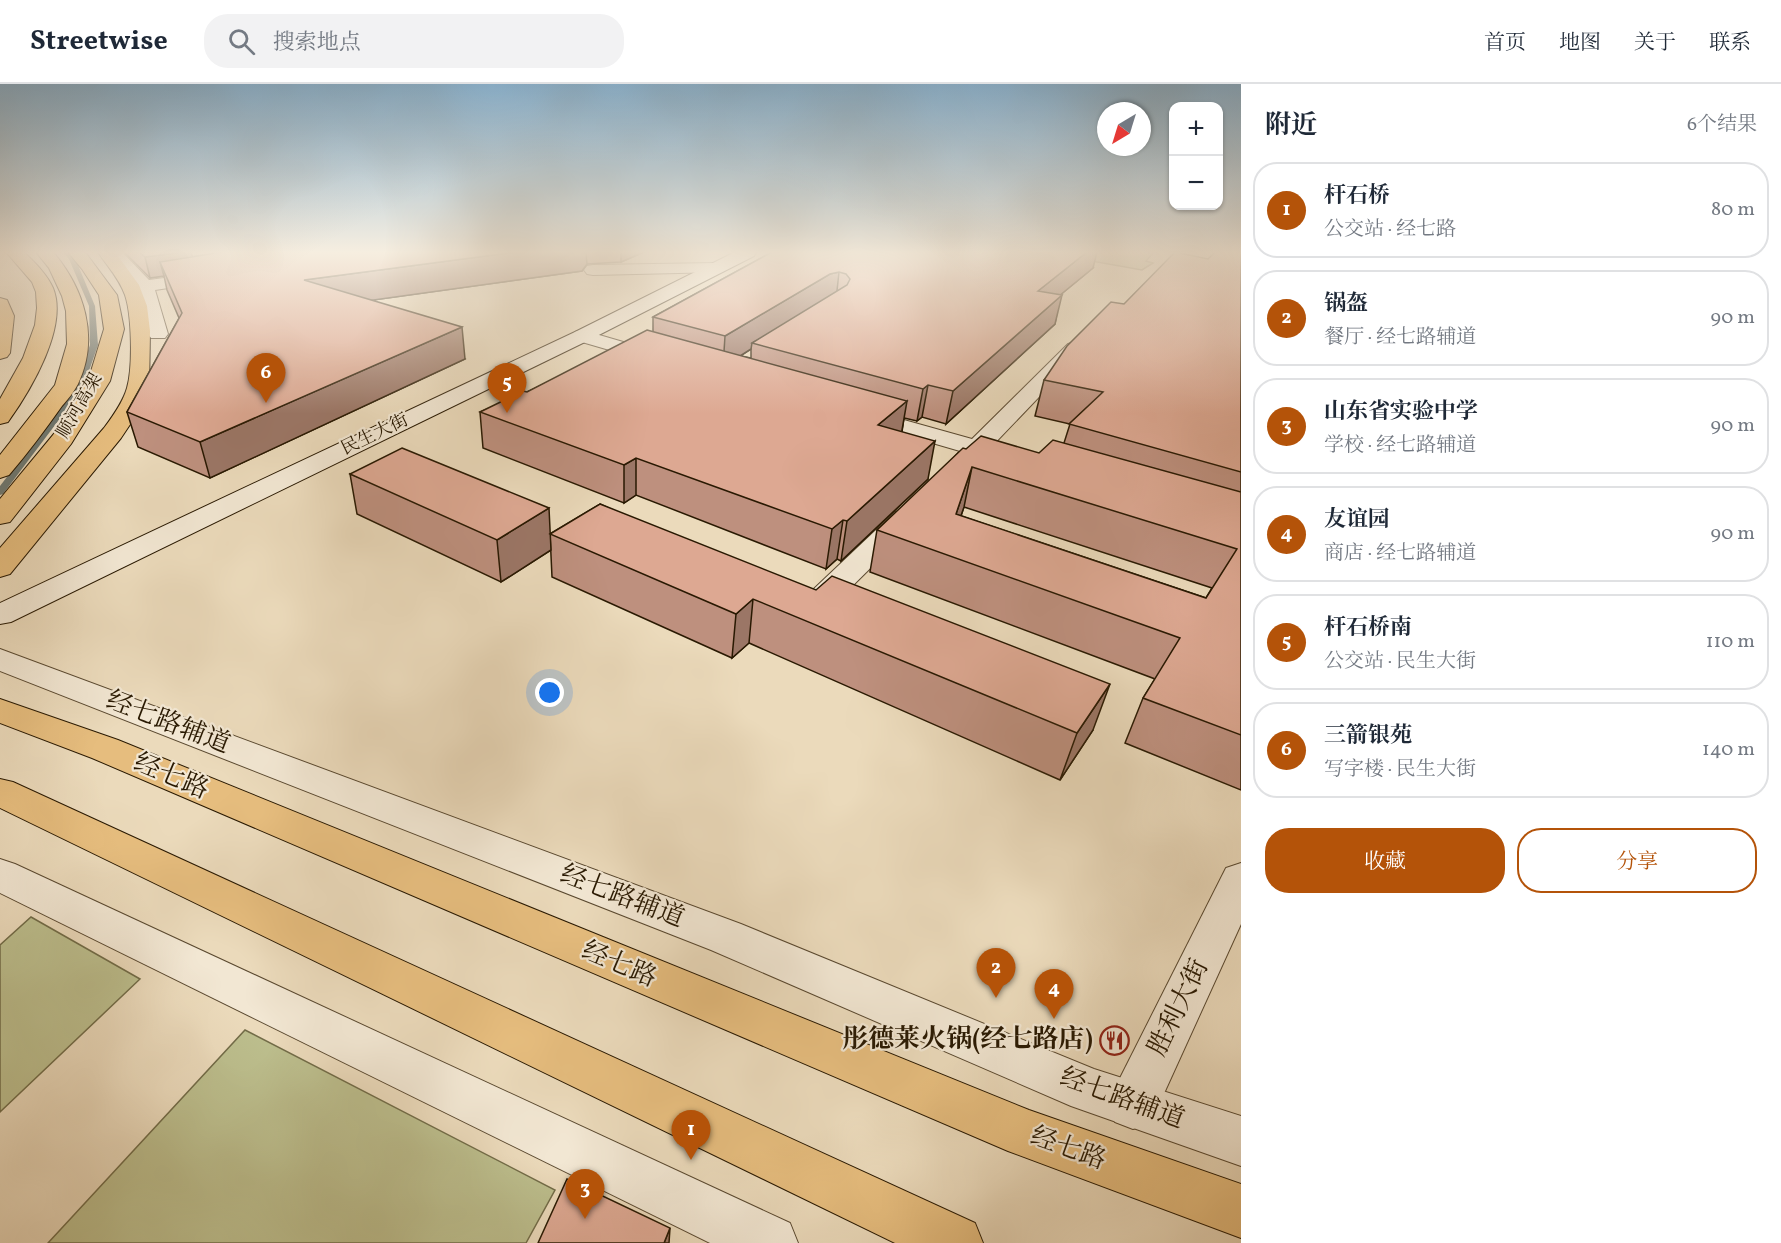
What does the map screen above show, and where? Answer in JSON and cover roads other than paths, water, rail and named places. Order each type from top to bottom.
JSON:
[{"type":"main road","points":[[0,353],[4,316],[1,306]]},
{"type":"main road","points":[[0,417],[23,383],[38,348],[46,316],[46,306]]},
{"type":"main road","name":"顺河高架","points":[[0,470],[27,440],[69,380],[79,330],[75,306]]},
{"type":"main road","name":"顺河高架","points":[[0,516],[62,439],[99,381],[114,329],[110,306]]},
{"type":"main road","points":[[0,568],[19,541],[88,466],[123,419],[138,387],[141,323],[138,306]]},
{"type":"main road","name":"经七路","points":[[0,710],[105,749],[1026,1134],[1241,1211]]},
{"type":"main road","points":[[0,792],[955,1243]]},
{"type":"street","points":[[150,306],[158,334]]},
{"type":"street","name":"民生大街","points":[[0,615],[641,306]]},
{"type":"street","points":[[805,615],[977,448],[1092,331]]},
{"type":"street","points":[[582,336],[681,364]]},
{"type":"street","points":[[840,409],[1035,465]]},
{"type":"street","name":"经七路辅道","points":[[0,659],[726,937],[1089,1090],[1241,1141]]},
{"type":"street","points":[[0,875],[770,1243]]},
{"type":"street","name":"胜利大街","points":[[1133,1105],[1241,879]]},
{"type":"waterway","points":[[0,492],[79,388],[94,345],[92,306]]},
{"type":"place","name":"三箭银苑","points":[[266,403]]},
{"type":"place","name":"杆石桥南","points":[[507,413]]},
{"type":"place","name":"锅盔","points":[[996,998]]},
{"type":"place","name":"友谊园","points":[[1054,1019]]},
{"type":"place","name":"彤德莱火锅(经七路店)","points":[[1114,1040]]},
{"type":"place","name":"杆石桥","points":[[691,1160]]},
{"type":"place","name":"山东省实验中学","points":[[585,1219]]}]
